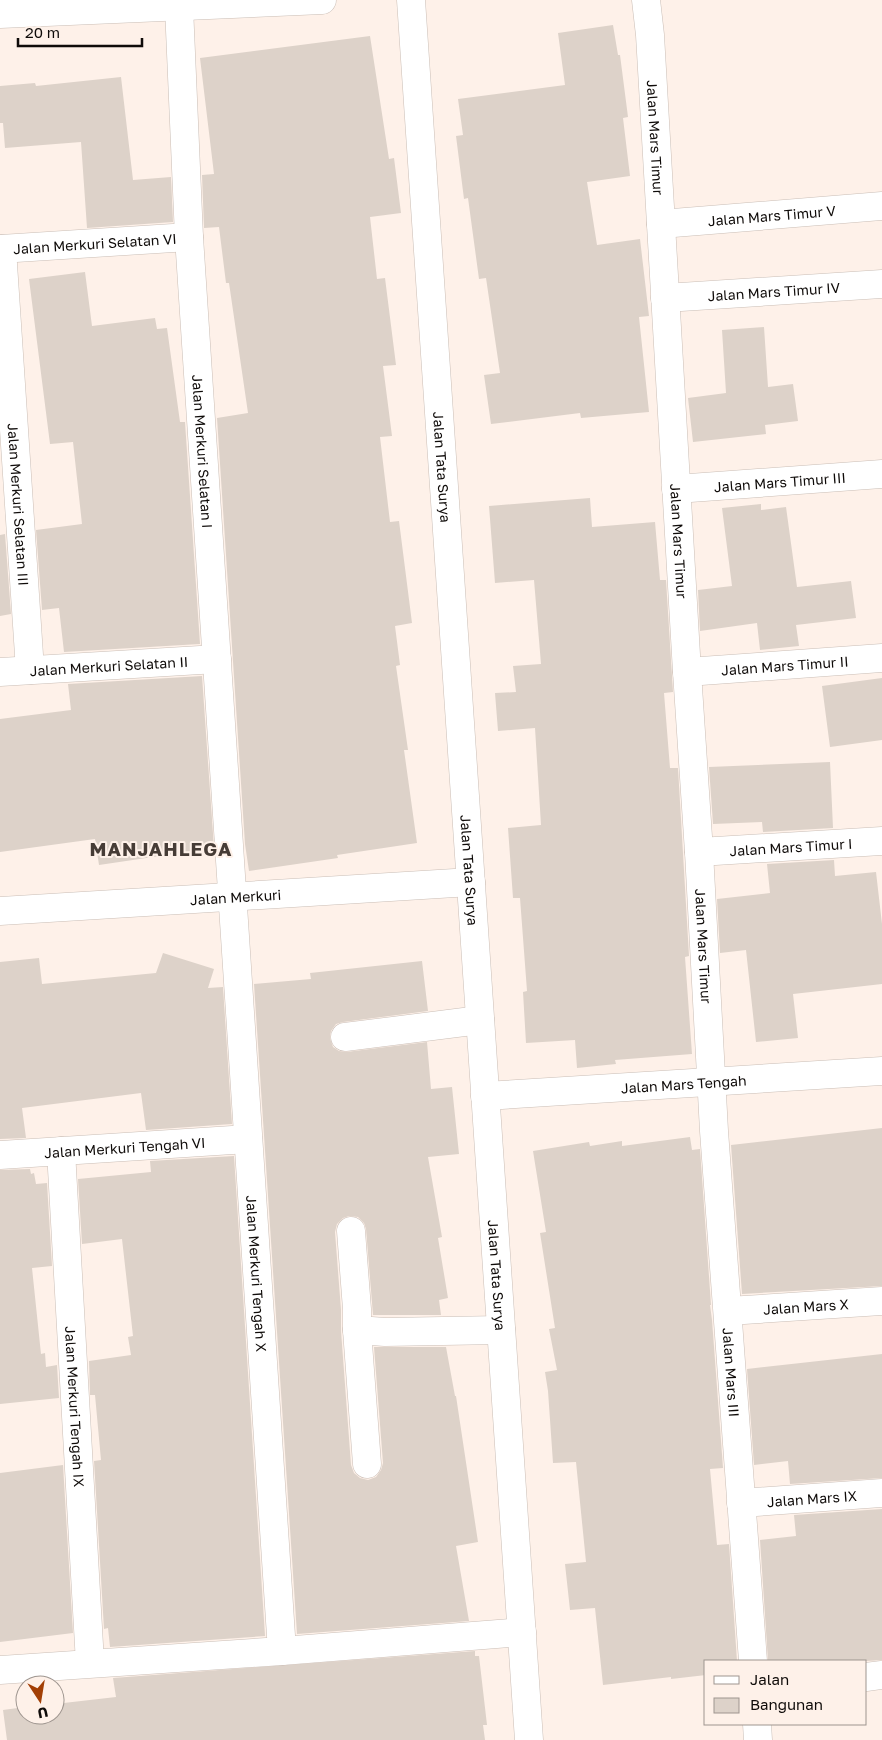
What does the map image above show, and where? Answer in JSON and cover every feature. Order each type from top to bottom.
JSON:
[{"type":"street","points":[[0,14],[322,0]]},
{"type":"street","name":"Jalan Tata Surya","points":[[411,0],[529,1740]]},
{"type":"street","name":"Jalan Mars Timur","points":[[646,0],[650,35],[687,672],[700,852],[711,1082]]},
{"type":"street","name":"Jalan Merkuri Selatan I","points":[[179,7],[189,237],[232,896]]},
{"type":"street","name":"Jalan Mars Timur V","points":[[661,224],[882,206]]},
{"type":"street","name":"Jalan Merkuri Selatan VI","points":[[1,249],[189,237]]},
{"type":"street","name":"Jalan Merkuri Selatan III","points":[[1,249],[30,670]]},
{"type":"street","name":"Jalan Mars Timur IV","points":[[665,298],[882,284]]},
{"type":"street","name":"Jalan Mars Timur III","points":[[676,490],[882,474]]},
{"type":"street","name":"Jalan Mars Timur II","points":[[687,672],[882,658]]},
{"type":"street","name":"Jalan Merkuri Selatan II","points":[[0,672],[217,659]]},
{"type":"street","name":"Jalan Mars Timur I","points":[[700,852],[882,841]]},
{"type":"street","name":"Jalan Merkuri","points":[[0,911],[471,882]]},
{"type":"street","name":"Jalan Merkuri Tengah X","points":[[232,896],[282,1651]]},
{"type":"street","points":[[345,1037],[480,1020]]},
{"type":"street","name":"Jalan Mars Tengah","points":[[485,1096],[882,1070]]},
{"type":"street","name":"Jalan Mars III","points":[[711,1082],[752,1660]]},
{"type":"street","name":"Jalan Merkuri Tengah VI","points":[[0,1155],[248,1139]]},
{"type":"street","name":"Jalan Merkuri Tengah IX","points":[[60,1151],[90,1663]]},
{"type":"street","points":[[352,1231],[367,1464]]},
{"type":"street","name":"Jalan Mars X","points":[[728,1311],[882,1301]]},
{"type":"street","points":[[357,1330],[385,1332],[501,1330]]},
{"type":"street","name":"Jalan Mars IX","points":[[741,1503],[882,1493]]},
{"type":"street","points":[[0,1670],[282,1651],[522,1632]]},
{"type":"street","points":[[867,1677],[882,1675]]},
{"type":"street","points":[[757,1725],[758,1740]]},
{"type":"building","points":[[613,25],[618,55],[620,55],[628,117],[623,118],[630,176],[587,182],[597,245],[640,239],[649,316],[639,317],[649,412],[581,418],[580,413],[491,424],[484,375],[500,373],[486,278],[479,279],[468,198],[464,199],[456,136],[463,135],[458,99],[565,85],[558,33]]},
{"type":"building","points":[[370,36],[389,159],[394,158],[401,213],[370,217],[377,279],[385,278],[396,365],[383,366],[392,436],[380,437],[390,522],[399,521],[412,623],[395,626],[400,665],[396,666],[408,750],[404,750],[417,843],[337,855],[338,858],[249,871],[245,844],[217,418],[248,413],[229,283],[226,283],[219,227],[204,228],[202,175],[214,174],[200,58]]},
{"type":"building","points":[[121,77],[133,180],[171,177],[173,222],[87,228],[81,142],[5,148],[3,123],[0,123],[0,86],[35,83],[36,86]]},
{"type":"building","points":[[85,272],[92,326],[155,318],[157,329],[167,328],[180,422],[185,422],[200,644],[64,652],[59,608],[42,610],[36,530],[82,524],[73,442],[50,444],[29,279]]},
{"type":"building","points":[[764,327],[768,387],[793,384],[798,421],[765,425],[766,434],[693,442],[688,398],[726,393],[722,330]]},
{"type":"building","points":[[590,498],[592,527],[655,522],[660,580],[666,580],[673,692],[664,693],[670,768],[678,768],[689,956],[685,957],[692,1054],[615,1060],[616,1064],[577,1068],[575,1040],[526,1043],[523,992],[527,991],[520,898],[513,898],[508,828],[541,825],[535,728],[498,731],[495,693],[516,692],[513,666],[541,664],[534,580],[495,583],[489,506]]},
{"type":"building","points":[[761,504],[761,510],[786,507],[797,587],[851,581],[856,618],[796,625],[799,646],[760,650],[757,623],[700,631],[698,590],[732,586],[722,508]]},
{"type":"building","points":[[5,534],[11,614],[0,616],[0,535]]},
{"type":"building","points":[[202,676],[214,848],[99,865],[95,839],[0,852],[0,719],[71,710],[68,684]]},
{"type":"building","points":[[882,678],[882,740],[830,747],[822,686]]},
{"type":"building","points":[[830,762],[833,828],[763,832],[762,822],[713,824],[709,767]]},
{"type":"building","points":[[834,860],[835,876],[876,872],[882,924],[882,984],[793,994],[798,1038],[756,1042],[746,950],[720,953],[717,899],[770,893],[767,864]]},
{"type":"building","points":[[163,953],[214,969],[208,988],[223,987],[232,1124],[146,1130],[141,1093],[22,1108],[26,1138],[0,1139],[0,962],[39,958],[42,984],[156,973]]},
{"type":"building","points":[[422,961],[428,1011],[343,1022],[336,1024],[331,1031],[330,1038],[333,1047],[339,1051],[346,1052],[427,1042],[431,1089],[452,1087],[459,1154],[428,1157],[442,1237],[438,1238],[448,1298],[439,1300],[441,1315],[373,1315],[366,1229],[364,1223],[358,1217],[349,1216],[343,1218],[337,1224],[335,1232],[341,1331],[351,1465],[354,1473],[360,1478],[368,1480],[376,1477],[383,1463],[374,1347],[446,1347],[456,1396],[478,1542],[456,1546],[469,1621],[297,1634],[254,984],[311,979],[310,973]]},
{"type":"building","points":[[882,1128],[882,1286],[742,1294],[731,1145]]},
{"type":"building","points":[[690,1137],[692,1150],[700,1149],[723,1468],[710,1469],[717,1545],[729,1544],[737,1660],[704,1660],[704,1675],[603,1685],[595,1608],[570,1610],[565,1564],[586,1562],[576,1462],[553,1463],[545,1372],[557,1370],[549,1329],[555,1328],[540,1233],[546,1232],[533,1151],[589,1142],[590,1146],[622,1141],[622,1146]]},
{"type":"building","points":[[234,1156],[265,1636],[110,1647],[108,1628],[104,1629],[94,1461],[101,1460],[95,1395],[90,1395],[89,1361],[131,1355],[128,1337],[133,1336],[122,1239],[82,1244],[78,1179],[151,1172],[150,1161]]},
{"type":"building","points":[[30,1169],[31,1174],[34,1173],[36,1184],[47,1183],[52,1266],[32,1268],[41,1354],[45,1353],[46,1367],[57,1365],[59,1398],[0,1404],[0,1170]]},
{"type":"building","points":[[882,1354],[882,1478],[790,1484],[788,1461],[754,1465],[747,1369]]},
{"type":"building","points":[[63,1465],[73,1633],[0,1642],[0,1473]]},
{"type":"building","points":[[882,1509],[882,1660],[768,1660],[760,1540],[796,1536],[794,1515]]},
{"type":"building","points":[[475,1651],[475,1656],[479,1656],[487,1725],[483,1725],[485,1740],[7,1740],[3,1710],[15,1708],[15,1725],[65,1725],[65,1703],[116,1697],[113,1678]]},
{"type":"district","name":"MANJAHLEGA","points":[[161,848]]}]
